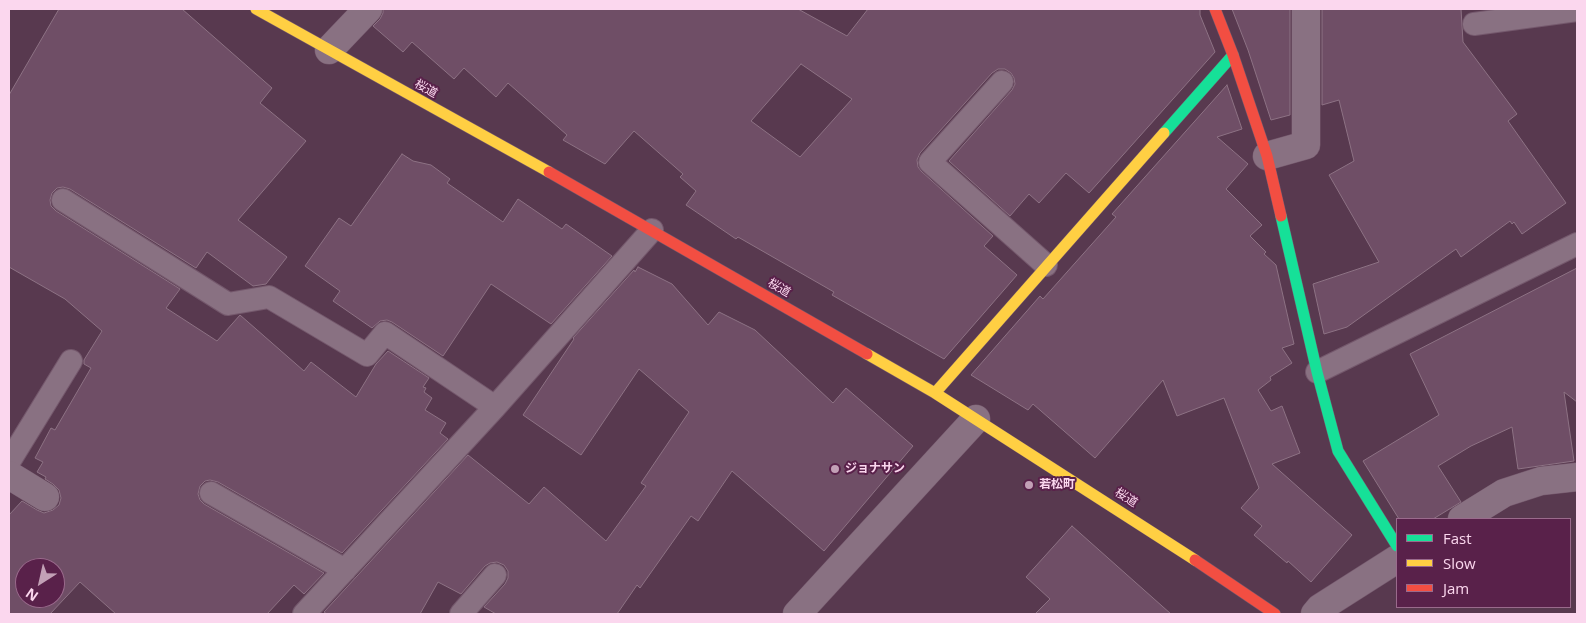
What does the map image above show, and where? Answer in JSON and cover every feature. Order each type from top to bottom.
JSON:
[{"type":"street","name":"桜道","points":[[256,9],[652,230],[935,393],[1170,543],[1274,614]]},
{"type":"street","points":[[329,50],[368,9]]},
{"type":"street","points":[[1215,9],[1233,55],[1267,156],[1317,372],[1338,451],[1396,544]]},
{"type":"street","points":[[1267,156],[1306,144],[1306,9]]},
{"type":"street","points":[[935,393],[1233,55]]},
{"type":"street","points":[[798,614],[976,419]]},
{"type":"street","points":[[9,475],[46,497]]},
{"type":"street","points":[[1464,518],[1504,493],[1541,481],[1577,477]]},
{"type":"street","points":[[1315,614],[1320,608],[1396,560]]},
{"type":"lane","points":[[1474,24],[1577,10]]},
{"type":"lane","points":[[1002,82],[930,162],[1046,265]]},
{"type":"lane","points":[[63,200],[228,304],[269,297],[367,355],[384,333],[495,407]]},
{"type":"lane","points":[[304,614],[495,407],[652,230]]},
{"type":"lane","points":[[1317,372],[1577,244]]},
{"type":"lane","points":[[9,462],[71,361]]},
{"type":"lane","points":[[212,493],[344,570]]},
{"type":"lane","points":[[461,614],[495,575]]},
{"type":"building","points":[[59,9],[182,9],[272,88],[260,103],[306,141],[238,220],[287,257],[266,284],[253,286],[207,252],[196,268],[70,189],[57,188],[52,193],[51,206],[180,289],[166,308],[217,341],[240,315],[304,371],[311,362],[356,397],[376,364],[388,351],[429,378],[423,387],[426,388],[424,392],[432,398],[425,410],[446,423],[440,433],[448,439],[342,553],[218,482],[205,481],[200,486],[198,494],[204,504],[324,573],[304,594],[294,585],[267,614],[116,614],[80,582],[65,598],[65,558],[15,558],[15,608],[56,608],[50,614],[9,614],[9,515],[22,501],[44,513],[53,510],[59,505],[61,498],[59,490],[45,479],[46,477],[37,472],[43,462],[35,458],[51,428],[55,430],[91,368],[84,364],[84,360],[102,331],[65,299],[9,267],[9,95]]},
{"type":"building","points":[[383,9],[798,9],[847,36],[868,9],[1200,9],[1200,15],[1215,52],[1089,193],[1066,173],[1039,203],[1029,194],[1010,216],[949,161],[1012,90],[1015,84],[1014,78],[1005,69],[998,69],[992,73],[920,153],[917,160],[921,171],[993,236],[984,246],[1017,275],[944,359],[832,295],[834,292],[738,237],[736,239],[686,205],[696,191],[680,177],[683,174],[634,131],[605,164],[563,140],[567,135],[508,83],[496,97],[464,68],[454,79],[412,42],[403,52],[373,26],[383,13]],"holes":[[[801,64],[852,99],[800,157],[751,121]]]},
{"type":"building","points":[[1232,9],[1290,9],[1290,115],[1271,120],[1248,50]]},
{"type":"building","points":[[1322,9],[1461,9],[1463,42],[1517,114],[1508,121],[1566,203],[1522,234],[1514,222],[1512,224],[1510,221],[1461,257],[1456,249],[1347,327],[1324,334],[1313,284],[1379,262],[1329,175],[1354,161],[1339,100],[1322,105]]},
{"type":"building","points":[[1227,85],[1242,129],[1217,137],[1248,164],[1226,189],[1262,225],[1250,236],[1266,252],[1264,254],[1276,265],[1294,344],[1282,348],[1292,363],[1270,377],[1271,380],[1258,390],[1271,411],[1282,406],[1300,453],[1272,464],[1352,535],[1311,582],[1288,561],[1287,563],[1254,535],[1262,526],[1241,508],[1259,488],[1224,398],[1177,416],[1163,380],[1095,458],[1033,404],[1028,410],[971,375],[1040,296],[1043,299],[1116,217],[1112,214]]},
{"type":"building","points":[[402,154],[413,161],[431,165],[450,179],[447,183],[503,222],[518,199],[562,229],[566,224],[612,256],[551,324],[491,284],[443,356],[387,320],[380,321],[372,328],[333,301],[340,291],[305,266],[339,218],[351,226]]},
{"type":"building","points":[[638,267],[672,284],[708,325],[719,312],[755,330],[833,403],[846,388],[913,446],[824,551],[732,471],[698,521],[691,516],[640,588],[637,585],[617,614],[496,614],[484,607],[505,584],[508,578],[508,571],[504,565],[497,562],[485,566],[461,594],[438,582],[420,614],[327,614],[324,612],[468,455],[529,504],[544,487],[606,541],[646,486],[641,483],[689,412],[639,369],[581,455],[523,415],[573,338]]},
{"type":"building","points":[[1577,268],[1577,402],[1564,392],[1574,461],[1518,469],[1512,427],[1471,446],[1438,466],[1461,502],[1435,518],[1398,518],[1363,461],[1439,415],[1410,354]]},
{"type":"building","points":[[1072,526],[1171,614],[1035,614],[1050,599],[1026,577]]},
{"type":"traffic: fast","points":[[1164,133],[1233,55]]},
{"type":"traffic: fast","points":[[1281,216],[1317,372],[1338,451],[1396,544]]},
{"type":"traffic: slow","points":[[256,9],[549,172]]},
{"type":"traffic: slow","points":[[935,393],[1164,133]]},
{"type":"traffic: slow","points":[[867,354],[935,393],[1195,560]]},
{"type":"traffic: jam","points":[[1215,9],[1233,55],[1267,156],[1281,216]]},
{"type":"traffic: jam","points":[[549,172],[867,354]]},
{"type":"traffic: jam","points":[[1195,560],[1275,614]]},
{"type":"place","name":"ジョナサン","points":[[835,469]]},
{"type":"place","name":"若松町","points":[[1029,485]]}]
